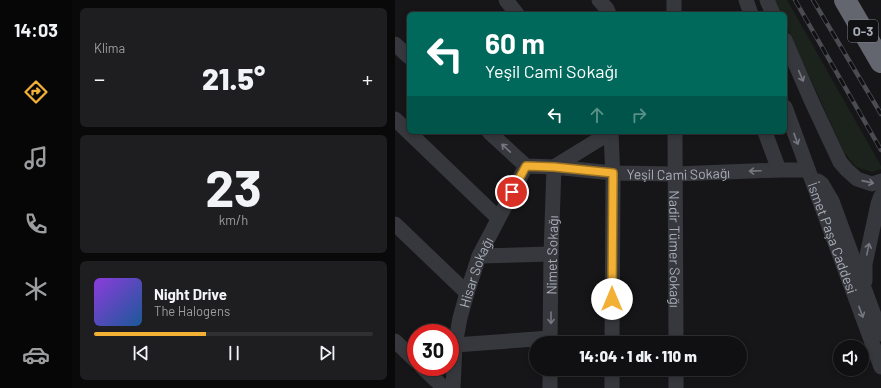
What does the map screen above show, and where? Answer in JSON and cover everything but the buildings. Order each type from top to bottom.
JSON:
[{"type":"highway","name":"O-3","points":[[845,0],[881,62]]},
{"type":"street","points":[[506,0],[515,12]]},
{"type":"street","points":[[599,0],[608,12]]},
{"type":"street","points":[[674,0],[674,12]]},
{"type":"street","points":[[745,0],[750,12]]},
{"type":"street","points":[[767,0],[772,12]]},
{"type":"street","points":[[395,44],[407,55]]},
{"type":"street","points":[[787,45],[840,162],[857,179],[873,184],[881,181]]},
{"type":"street","name":"İsmet Paşa Caddesi","points":[[787,112],[881,367]]},
{"type":"street","points":[[395,119],[407,131]]},
{"type":"street","points":[[411,134],[498,218]]},
{"type":"street","points":[[491,134],[526,166]]},
{"type":"street","points":[[554,167],[608,134]]},
{"type":"street","points":[[611,134],[613,173],[612,336]]},
{"type":"street","name":"Nadir Tümer Sokağı","points":[[675,134],[676,336]]},
{"type":"street","points":[[766,134],[779,170]]},
{"type":"street","name":"Yeşil Cami Sokağı","points":[[526,166],[554,167],[613,173],[675,174],[808,170]]},
{"type":"street","name":"Hisar Sokağı","points":[[459,324],[479,256],[526,166]]},
{"type":"street","name":"Nimet Sokağı","points":[[551,336],[551,254],[554,167]]},
{"type":"street","points":[[808,170],[822,184],[832,201],[869,301]]},
{"type":"street","points":[[869,301],[865,276],[865,264],[881,196]]},
{"type":"street","points":[[395,224],[467,293]]},
{"type":"street","points":[[479,256],[551,254]]},
{"type":"street","name":"İsmet Paşa Caddesi","points":[[869,301],[881,334]]},
{"type":"street","points":[[395,341],[407,352]]},
{"type":"street","points":[[459,345],[529,342]]},
{"type":"street","points":[[431,376],[444,388]]},
{"type":"street","name":"Hisar Sokağı","points":[[453,388],[454,376]]},
{"type":"street","points":[[550,376],[550,388]]},
{"type":"street","points":[[612,376],[612,388]]},
{"type":"street","points":[[676,376],[676,388]]},
{"type":"shaded area","points":[[774,0],[787,0],[881,166],[881,169],[872,172],[856,167],[844,152],[787,27],[787,12],[780,12]]},
{"type":"railway","points":[[795,0],[881,150]]},
{"type":"railway","points":[[813,0],[881,114]]},
{"type":"route","points":[[512,192],[526,166],[554,167],[613,173],[612,299]]}]
